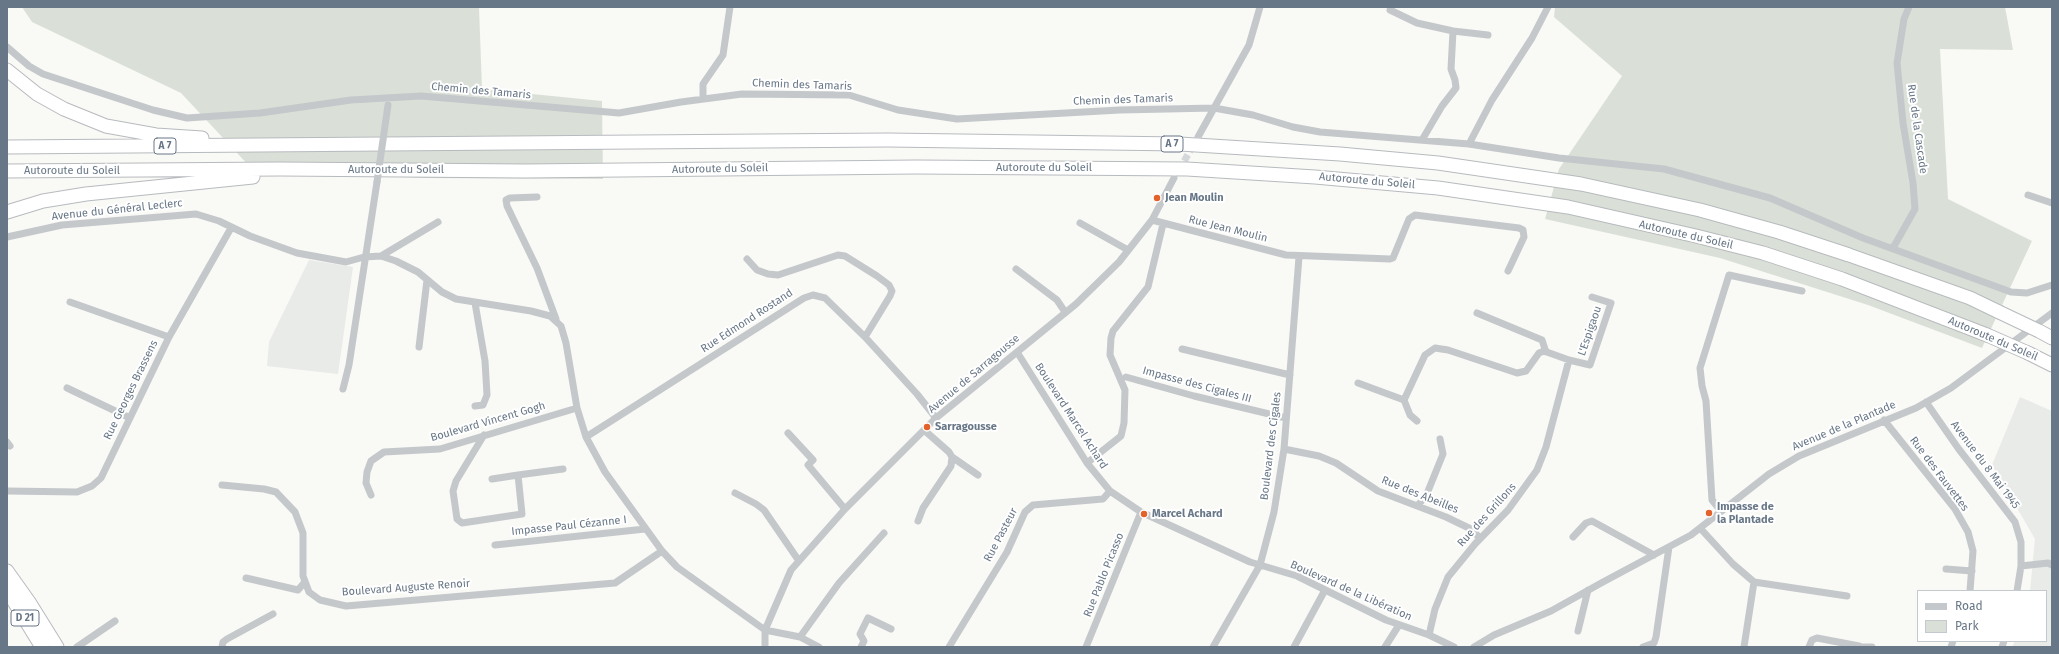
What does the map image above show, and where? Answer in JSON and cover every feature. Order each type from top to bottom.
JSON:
[{"type":"highway","points":[[7,70],[37,94],[64,109],[106,126],[128,131],[185,137],[324,144]]},
{"type":"highway","name":"A 7","points":[[7,147],[888,140],[1180,144],[1340,154],[1438,163],[1581,184],[1700,210],[1779,232],[1970,298],[2052,338]]},
{"type":"highway","name":"Autoroute du Soleil","points":[[7,171],[533,171],[916,167],[1187,169],[1315,177],[1438,188],[1568,207],[1763,253],[1842,279],[1987,335],[2052,364]]},
{"type":"highway","points":[[7,212],[43,201],[86,194],[322,170]]},
{"type":"highway","points":[[7,571],[29,602],[57,647]]},
{"type":"highway","name":"D 21","points":[[7,590],[42,647]]},
{"type":"street","points":[[703,99],[703,84],[723,55],[730,7]]},
{"type":"street","points":[[1198,137],[1249,44],[1260,7]]},
{"type":"street","points":[[1469,144],[1492,100],[1532,38],[1548,7]]},
{"type":"street","name":"Rue de la Cascade","points":[[1892,248],[1915,209],[1913,183],[1903,123],[1897,63],[1904,19],[1909,7]]},
{"type":"street","points":[[1390,10],[1417,23],[1453,31],[1488,35]]},
{"type":"street","points":[[1422,140],[1442,106],[1456,88],[1451,69],[1453,31]]},
{"type":"street","name":"Chemin des Tamaris","points":[[7,47],[29,66],[43,74],[145,108],[187,118],[260,113],[351,100],[421,96],[619,113],[742,94],[849,95],[898,110],[957,119],[1120,110],[1214,108],[1253,115],[1293,127],[1320,132],[1469,144],[1559,158],[1664,169],[1770,198],[1892,248],[2011,292],[2027,293],[2052,285]]},
{"type":"street","points":[[343,389],[349,365],[389,97]]},
{"type":"street","name":"Avenue de Sarragousse","points":[[766,630],[792,570],[798,561],[845,509],[936,418],[1065,312],[1119,262],[1152,220],[1174,178]]},
{"type":"street","points":[[2028,195],[2052,203]]},
{"type":"street","points":[[536,197],[510,198],[506,200],[507,206],[537,268],[556,319],[561,326],[566,343],[577,408],[586,437],[605,472],[662,551],[677,567],[766,630],[800,637],[819,647]]},
{"type":"street","name":"Avenue du Général Leclerc","points":[[7,237],[62,225],[181,214],[196,214],[219,221],[231,228],[272,245],[297,253],[346,262],[364,257],[382,256]]},
{"type":"street","name":"Rue Jean Moulin","points":[[1152,220],[1286,255],[1299,257],[1318,255],[1390,259],[1393,258],[1409,219],[1415,214],[1519,228],[1523,230],[1523,243],[1508,271]]},
{"type":"street","points":[[382,256],[438,222]]},
{"type":"street","points":[[1080,223],[1128,250]]},
{"type":"street","points":[[1087,463],[1121,436],[1124,423],[1125,390],[1110,355],[1111,338],[1113,332],[1148,287],[1163,224]]},
{"type":"street","name":"Rue Georges Brassens","points":[[7,491],[77,492],[92,486],[101,478],[169,336],[231,228]]},
{"type":"street","points":[[747,259],[757,270],[768,274],[778,275],[838,255],[845,256],[877,276],[889,285],[892,291],[866,337]]},
{"type":"street","points":[[382,256],[396,260],[418,272],[442,292],[456,299],[475,303],[531,310],[556,319]]},
{"type":"street","name":"Boulevard des Cigales","points":[[1213,647],[1260,565],[1274,512],[1284,449],[1299,257]]},
{"type":"street","points":[[1016,269],[1056,300],[1065,312]]},
{"type":"street","points":[[1721,512],[1712,500],[1706,401],[1702,386],[1700,368],[1729,275],[1802,291]]},
{"type":"street","points":[[419,347],[427,280]]},
{"type":"street","name":"Rue Edmond Rostand","points":[[586,437],[804,298],[813,295],[825,298],[866,337],[918,394],[936,418]]},
{"type":"street","name":"L'Espigaou","points":[[1569,360],[1590,365],[1611,302],[1592,297]]},
{"type":"street","points":[[70,302],[169,336]]},
{"type":"street","points":[[475,303],[485,361],[487,395],[483,405],[475,406]]},
{"type":"street","points":[[1477,313],[1542,340],[1546,352]]},
{"type":"street","name":"Avenue de la Plantade","points":[[1474,647],[1494,635],[1551,611],[1692,535],[1769,474],[1799,456],[1926,402],[1951,388],[1991,360],[2052,313]]},
{"type":"street","points":[[1417,421],[1410,415],[1404,400],[1425,355],[1435,348],[1448,350],[1517,373],[1526,371],[1539,353],[1546,352],[1569,360]]},
{"type":"street","points":[[1182,349],[1290,375]]},
{"type":"street","name":"Boulevard Marcel Achard","points":[[1017,352],[1087,463],[1110,492],[1141,512],[1260,565]]},
{"type":"street","name":"Rue des Grillons","points":[[1429,635],[1435,609],[1448,577],[1480,539],[1508,510],[1537,470],[1546,447],[1569,360]]},
{"type":"street","name":"Impasse des Cigales III","points":[[1126,377],[1194,396],[1286,418]]},
{"type":"street","points":[[1358,383],[1404,400]]},
{"type":"street","points":[[67,388],[130,418]]},
{"type":"street","name":"Avenue du 8 Mai 1945","points":[[1926,402],[1958,448],[2015,522],[2021,542],[2021,566],[2017,590]]},
{"type":"street","name":"Boulevard Vincent Gogh","points":[[371,495],[366,483],[366,472],[371,461],[384,452],[440,449],[577,408]]},
{"type":"street","name":"Rue des Fauvettes","points":[[1884,420],[1955,509],[1968,532],[1973,551],[1970,590]]},
{"type":"street","points":[[924,430],[949,452],[952,457],[978,475]]},
{"type":"street","points":[[788,433],[813,460],[808,465],[845,509]]},
{"type":"street","points":[[484,435],[456,481],[454,498],[457,518],[462,524],[522,514],[518,475]]},
{"type":"street","points":[[1418,505],[1426,496],[1444,454],[1440,439]]},
{"type":"street","name":"Rue des Abeilles","points":[[1284,449],[1319,456],[1336,463],[1378,491],[1418,505],[1473,530],[1480,539]]},
{"type":"street","points":[[918,521],[923,508],[951,466],[952,457]]},
{"type":"street","points":[[492,478],[564,469]]},
{"type":"street","points":[[222,486],[264,489],[276,492],[295,512],[303,533],[304,583],[298,590],[246,578]]},
{"type":"street","name":"Rue Pasteur","points":[[949,647],[1007,552],[1025,512],[1032,504],[1103,499],[1110,492]]},
{"type":"street","points":[[735,493],[764,510],[798,561]]},
{"type":"street","name":"Rue Pablo Picasso","points":[[1086,647],[1141,512]]},
{"type":"street","points":[[1573,536],[1586,523],[1592,521],[1654,555]]},
{"type":"street","name":"Impasse Paul Cézanne I","points":[[495,545],[645,528]]},
{"type":"street","points":[[1700,528],[1733,564],[1754,582],[1846,596]]},
{"type":"street","points":[[800,637],[839,583],[884,532]]},
{"type":"street","points":[[1643,647],[1654,643],[1656,637],[1669,547]]},
{"type":"street","name":"Boulevard Auguste Renoir","points":[[304,583],[309,592],[320,600],[346,606],[600,584],[621,580],[662,551]]},
{"type":"street","points":[[2021,566],[2048,563],[2052,565]]},
{"type":"street","name":"Boulevard de la Libération","points":[[1260,565],[1297,576],[1399,625],[1429,635],[1454,647]]},
{"type":"street","points":[[1946,569],[1972,571]]},
{"type":"street","points":[[1744,647],[1754,582]]},
{"type":"street","points":[[1294,647],[1325,590]]},
{"type":"street","points":[[1578,631],[1588,590]]},
{"type":"street","points":[[222,647],[223,642],[227,639],[273,614]]},
{"type":"street","points":[[861,647],[864,642],[860,634],[868,618],[891,630]]},
{"type":"street","points":[[77,647],[115,621]]},
{"type":"street","points":[[1385,647],[1399,625]]},
{"type":"street","points":[[765,647],[766,630]]},
{"type":"street","points":[[1810,647],[1812,640],[1817,638],[1857,646],[1872,647]]},
{"type":"shaded area","points":[[309,260],[353,267],[338,374],[267,366],[269,342]]},
{"type":"shaded area","points":[[2020,397],[2052,411],[2052,647],[2012,647],[2014,642],[2047,642],[2047,590],[2030,590],[2035,539],[1992,465]]},
{"type":"green space","points":[[22,7],[479,7],[482,89],[602,101],[603,179],[425,178],[252,169],[181,93],[32,22]]},
{"type":"green space","points":[[1555,7],[2005,7],[2013,50],[1940,49],[1948,199],[2032,241],[1982,348],[1868,305],[1720,258],[1545,219],[1559,169],[1622,76],[1554,17]]},
{"type":"tunnel","points":[[1179,170],[1194,144]]},
{"type":"place","name":"Jean Moulin","points":[[1157,198]]},
{"type":"place","name":"Sarragousse","points":[[927,427]]},
{"type":"place","name":"Impasse de la Plantade","points":[[1709,513]]},
{"type":"place","name":"Marcel Achard","points":[[1144,514]]}]
